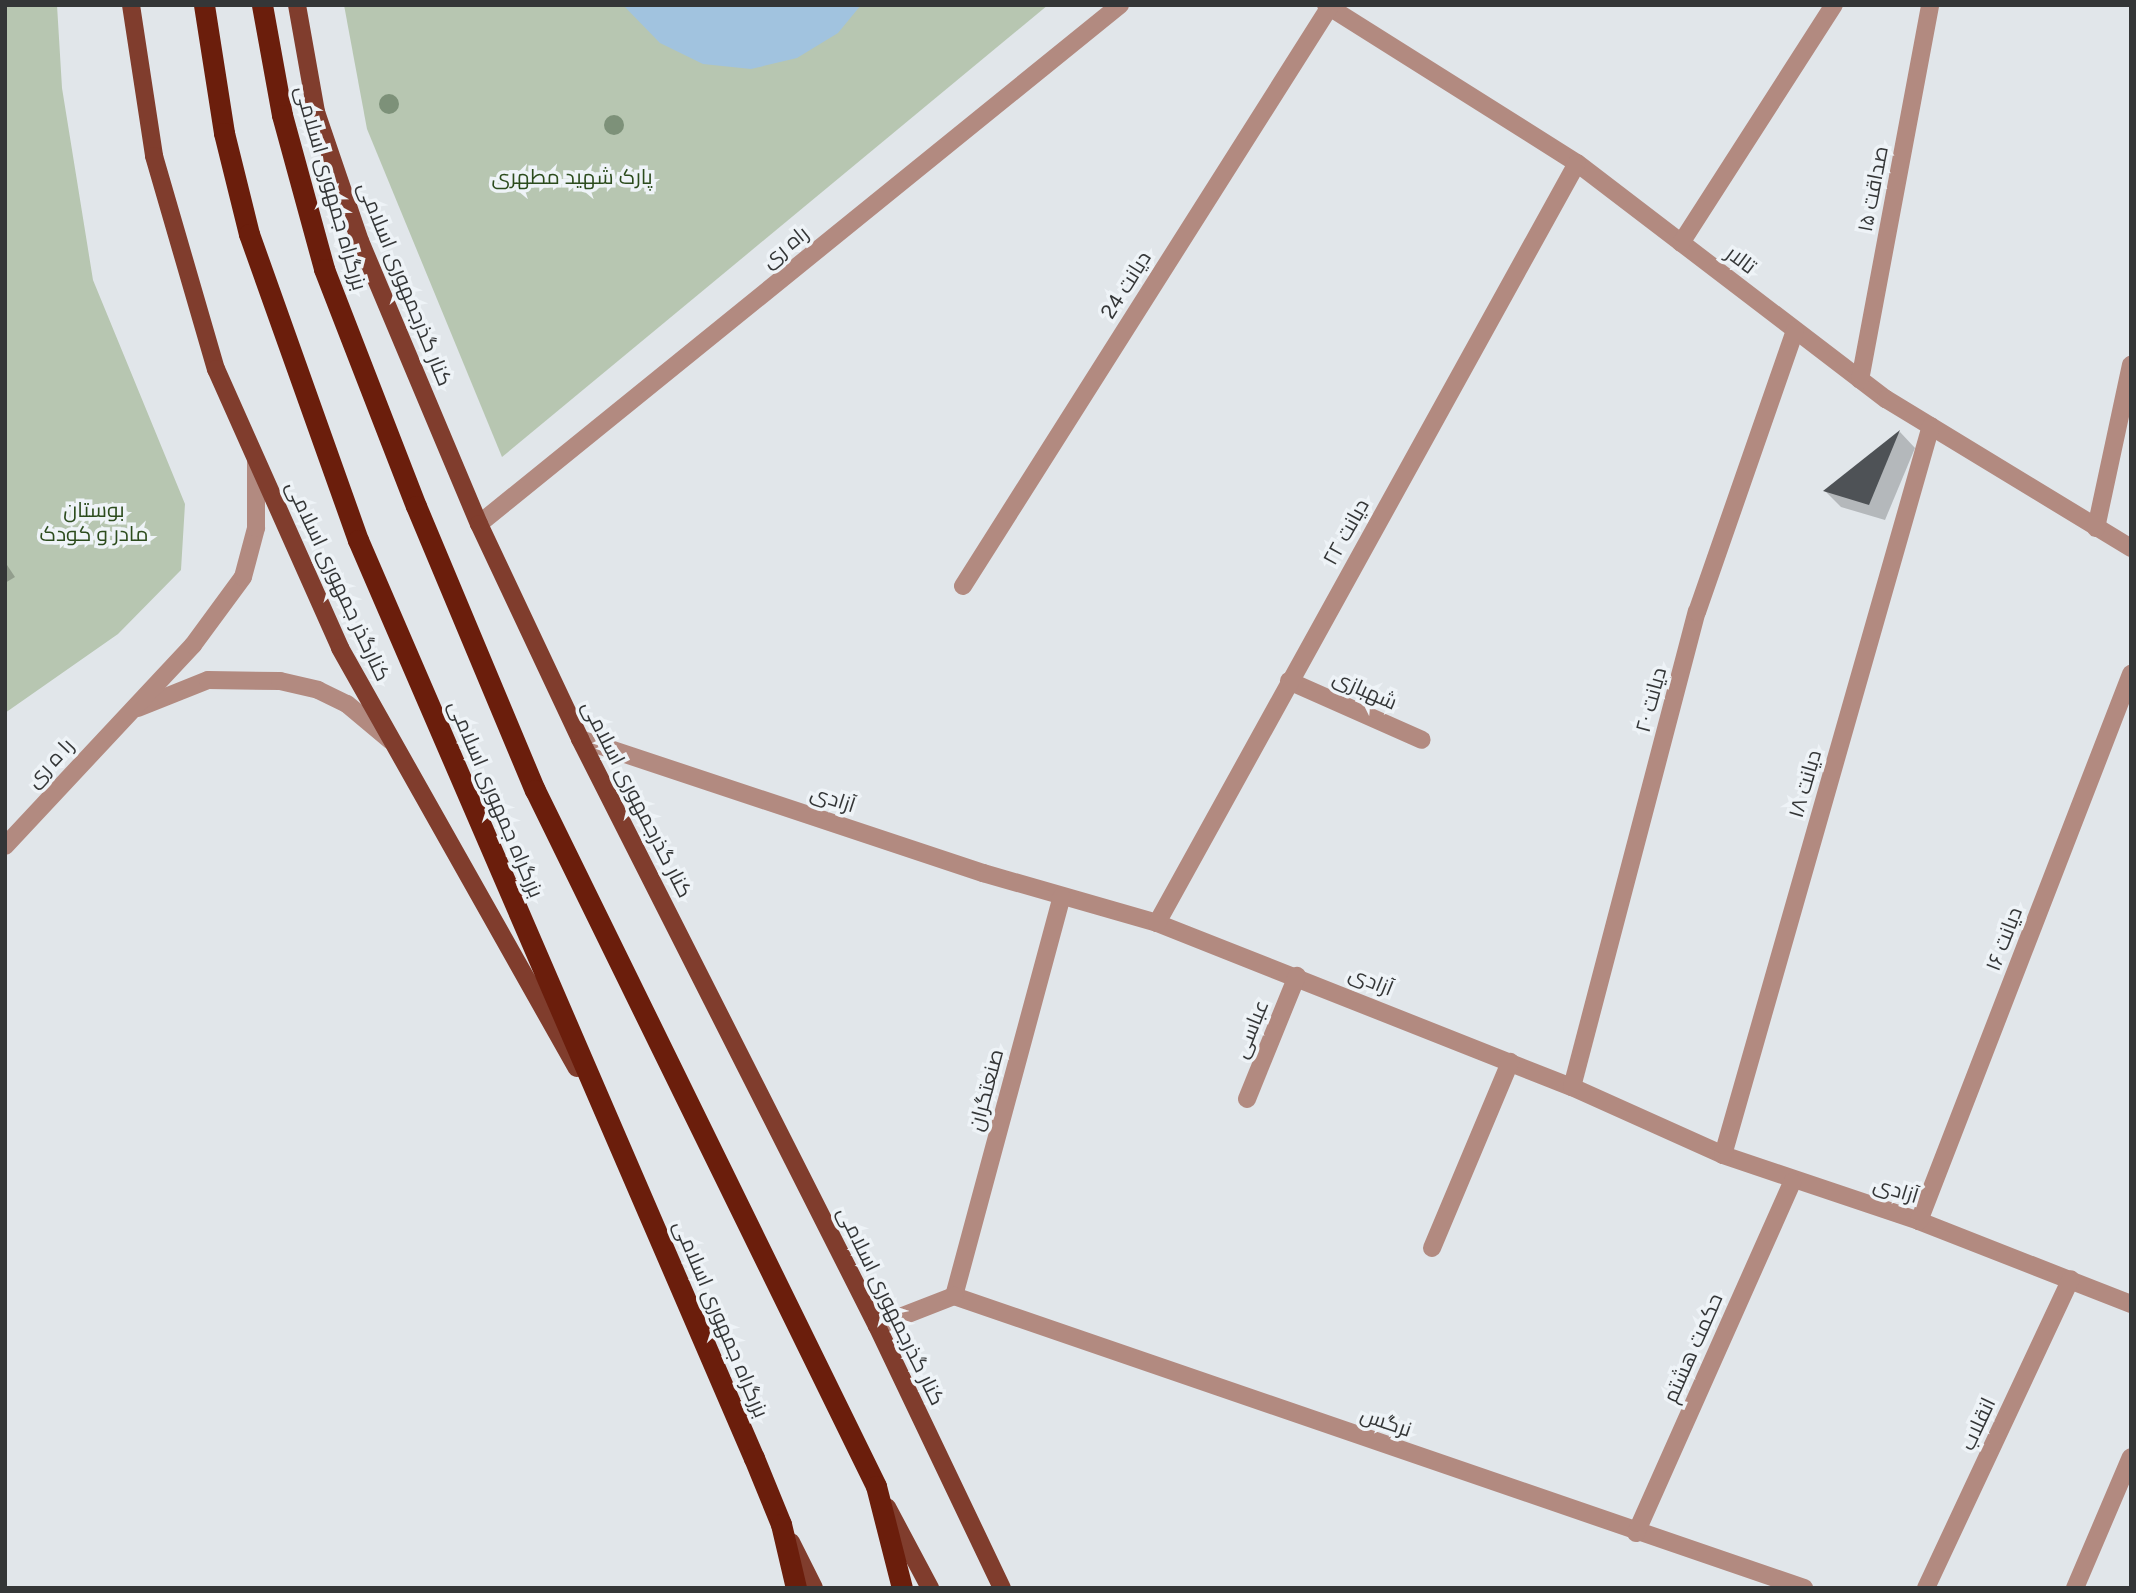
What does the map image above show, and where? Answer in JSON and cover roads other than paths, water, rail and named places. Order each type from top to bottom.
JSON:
[{"type":"highway","name":"بزرگراه جمهوری اسلامی","points":[[204,5],[224,133],[249,234],[358,540],[781,1524]]},
{"type":"highway","name":"بزرگراه جمهوری اسلامی","points":[[262,5],[282,115],[324,270],[421,519],[535,790],[876,1486],[902,1588]]},
{"type":"highway","points":[[781,1524],[796,1588]]},
{"type":"main road","name":"کنارگذر جمهوری اسلامی","points":[[131,5],[154,156],[216,369],[340,648],[614,1133]]},
{"type":"main road","name":"کنار گذرجمهوری اسلامی","points":[[297,5],[316,112],[360,241],[479,524],[580,739],[877,1326],[1002,1588]]},
{"type":"main road","points":[[876,1486],[930,1588]]},
{"type":"main road","name":"بزرگراه جمهوری اسلامی","points":[[781,1524],[814,1588]]},
{"type":"street","name":"راه ری","points":[[479,524],[1120,5]]},
{"type":"street","points":[[1681,243],[1834,5]]},
{"type":"street","name":"صداقت ۱۵","points":[[1860,380],[1930,5]]},
{"type":"street","name":"تالار","points":[[1327,7],[1577,163],[1860,380],[2131,548]]},
{"type":"street","name":"دیانت 24","points":[[962,586],[1327,7]]},
{"type":"street","name":"دیانت ۲۲","points":[[1157,923],[1577,163]]},
{"type":"street","name":"دیانت ۲۰","points":[[1572,1087],[1697,612],[1795,331]]},
{"type":"street","points":[[2096,528],[2131,365]]},
{"type":"street","name":"دیانت ۱۸","points":[[1723,1155],[1931,426]]},
{"type":"street","name":"را ه ری","points":[[5,846],[193,645],[243,577],[256,527],[256,461]]},
{"type":"street","name":"دیانت ۱۶","points":[[1919,1221],[2131,674]]},
{"type":"street","points":[[129,712],[208,680],[280,681],[318,690],[347,704],[391,741]]},
{"type":"street","name":"شهبازی","points":[[1289,681],[1422,740]]},
{"type":"street","name":"آزادی","points":[[580,739],[1062,897],[1157,923],[1297,976],[1572,1087],[1723,1155],[1792,1182],[1919,1221],[2131,1304]]},
{"type":"street","name":"صنعتگران","points":[[954,1296],[1062,897]]},
{"type":"street","name":"عباسی","points":[[1247,1099],[1297,976]]},
{"type":"street","points":[[1432,1248],[1510,1062]]},
{"type":"street","name":"حکمت هشتم","points":[[1636,1534],[1792,1182]]},
{"type":"street","name":"انقلاب","points":[[1926,1588],[2071,1279]]},
{"type":"street","points":[[877,1326],[954,1296]]},
{"type":"street","name":"نرگس","points":[[954,1296],[1636,1534],[1804,1588]]},
{"type":"street","points":[[2075,1588],[2131,1457]]},
{"type":"water","points":[[623,5],[861,5],[838,33],[797,58],[751,69],[703,64],[660,43]]},
{"type":"park label","name":"پارک شهید مطهری","points":[[572,177]]},
{"type":"park label","name":"بوستان مادر و کودک","points":[[94,522]]}]
